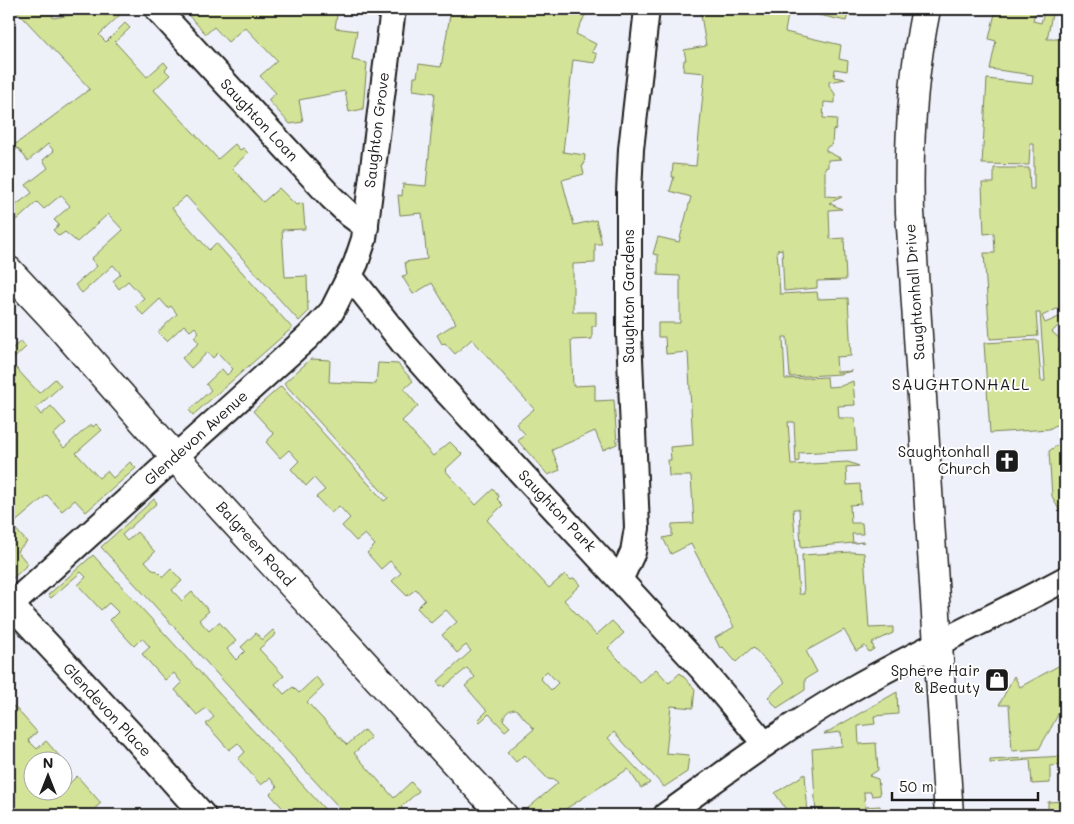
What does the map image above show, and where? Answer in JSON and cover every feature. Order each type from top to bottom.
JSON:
[{"type":"street","name":"Saughton Loan","points":[[157,9],[331,197],[366,227]]},
{"type":"street","name":"Saughton Grove","points":[[361,251],[366,227],[393,9]]},
{"type":"street","name":"Saughton Gardens","points":[[620,580],[633,552],[638,528],[628,334],[629,192],[631,149],[647,9]]},
{"type":"street","name":"Saughtonhall Drive","points":[[926,9],[914,83],[908,165],[910,222],[949,815]]},
{"type":"street","name":"Glendevon Avenue","points":[[10,606],[308,337],[332,311],[361,251]]},
{"type":"street","name":"Balgreen Road","points":[[9,271],[175,457],[503,815]]},
{"type":"street","name":"Saughton Park","points":[[350,276],[402,343],[440,386],[701,668],[765,744]]},
{"type":"street","points":[[666,815],[765,744],[850,690],[1065,579]]},
{"type":"street","name":"Glendevon Place","points":[[10,606],[132,735],[202,815]]},
{"type":"green space","points":[[15,9],[51,9],[53,18],[99,9],[126,9],[99,35],[106,42],[125,23],[130,28],[115,42],[147,77],[164,62],[168,67],[165,70],[170,75],[154,90],[218,159],[235,144],[240,150],[243,148],[248,153],[232,168],[263,202],[279,188],[296,205],[303,203],[305,229],[282,230],[285,277],[307,276],[308,312],[299,321],[186,196],[172,208],[209,250],[216,243],[292,328],[193,415],[189,410],[211,390],[206,384],[222,369],[227,375],[233,369],[218,353],[213,358],[208,352],[191,368],[182,358],[199,343],[194,337],[199,332],[195,327],[190,331],[184,325],[167,341],[158,332],[177,314],[171,306],[168,308],[160,299],[143,315],[135,306],[144,298],[128,281],[119,289],[113,281],[121,274],[113,265],[82,293],[75,285],[97,266],[91,259],[123,230],[108,214],[77,242],[65,232],[59,236],[53,230],[59,225],[54,220],[70,206],[61,195],[44,209],[37,202],[17,220],[9,210],[32,193],[26,185],[48,168],[43,160],[54,151],[48,144],[28,161],[18,148],[9,155],[9,149],[90,89]]},
{"type":"green space","points":[[189,9],[338,9],[335,28],[357,31],[352,60],[367,63],[363,109],[349,112],[345,91],[299,100],[303,122],[290,124],[268,100],[276,93],[260,76],[277,61],[245,27],[228,42],[214,27],[206,34],[189,16]]},
{"type":"green space","points":[[451,9],[588,9],[576,34],[596,44],[592,52],[597,54],[595,63],[573,60],[563,152],[585,155],[584,165],[582,166],[584,174],[562,180],[574,225],[596,220],[602,244],[595,244],[595,263],[573,264],[573,312],[596,312],[596,326],[592,326],[592,339],[571,340],[573,386],[595,385],[595,401],[614,400],[617,444],[603,450],[595,431],[552,450],[560,470],[548,475],[518,441],[525,434],[516,424],[534,409],[472,339],[455,354],[445,343],[442,344],[437,335],[456,323],[432,283],[413,294],[402,276],[407,275],[405,262],[427,259],[422,213],[400,215],[398,195],[402,196],[403,184],[426,186],[435,93],[413,90],[414,77],[417,77],[419,64],[441,67]]},
{"type":"green space","points":[[700,9],[789,9],[785,32],[841,45],[839,59],[848,61],[847,71],[835,69],[834,77],[846,79],[829,82],[835,94],[835,103],[824,102],[823,118],[837,119],[836,129],[833,130],[832,144],[826,148],[826,151],[842,159],[828,160],[828,167],[825,168],[825,196],[842,197],[829,203],[842,209],[829,210],[830,239],[844,238],[846,280],[817,281],[817,288],[784,291],[782,249],[777,250],[780,294],[817,292],[818,299],[848,298],[851,356],[836,357],[837,372],[852,371],[840,374],[790,377],[787,337],[783,337],[785,379],[827,377],[828,387],[841,386],[853,381],[855,405],[838,406],[839,418],[855,418],[857,450],[799,453],[799,461],[796,462],[794,422],[788,422],[791,465],[848,462],[859,466],[846,467],[847,485],[860,484],[861,504],[850,505],[851,523],[862,523],[863,534],[852,534],[853,543],[864,542],[801,548],[799,509],[793,509],[799,594],[804,594],[802,555],[864,553],[869,628],[893,627],[893,633],[872,643],[874,649],[869,652],[865,646],[856,651],[844,630],[806,651],[817,672],[805,679],[805,690],[777,708],[768,697],[785,682],[753,647],[736,662],[723,647],[720,648],[715,638],[734,627],[691,544],[671,554],[663,538],[672,536],[672,524],[694,523],[691,476],[669,476],[668,460],[671,460],[670,447],[693,445],[688,352],[666,354],[665,337],[658,337],[658,323],[680,323],[680,276],[658,275],[658,255],[653,254],[658,237],[679,242],[691,197],[670,191],[674,177],[672,177],[673,164],[696,166],[705,73],[683,71],[684,60],[686,60],[684,50],[706,46]]},
{"type":"green space","points":[[792,9],[857,9],[856,16],[848,14],[846,21]]},
{"type":"green space","points":[[996,9],[1036,9],[1033,21],[1041,23],[1045,9],[1053,9],[1047,39],[1065,39],[1065,233],[1060,258],[1065,260],[1060,287],[1065,288],[1065,305],[1042,316],[1045,323],[1059,317],[1062,322],[1052,332],[1064,342],[1058,349],[1063,354],[1065,353],[1065,420],[1049,429],[990,433],[984,343],[1038,340],[1041,381],[1045,381],[1040,313],[1036,313],[1038,336],[990,339],[984,253],[995,253],[994,233],[984,234],[982,183],[994,183],[994,168],[1029,168],[1030,189],[1034,189],[1034,144],[1030,144],[1029,165],[982,164],[987,79],[1032,84],[1033,75],[990,69],[996,41],[989,39]]},
{"type":"green space","points":[[21,341],[26,347],[9,363],[9,351]]},
{"type":"green space","points":[[311,359],[330,360],[329,382],[376,384],[378,363],[398,364],[413,381],[404,389],[418,406],[402,421],[433,456],[450,442],[462,454],[445,470],[476,505],[493,489],[499,497],[497,499],[503,505],[487,520],[549,588],[565,574],[571,580],[574,578],[580,585],[564,600],[596,635],[612,621],[624,633],[608,648],[640,683],[656,669],[669,683],[680,673],[695,689],[693,708],[671,706],[666,753],[689,755],[687,772],[664,787],[614,732],[608,738],[650,783],[641,788],[628,769],[561,812],[562,815],[533,815],[527,809],[558,783],[555,780],[548,779],[525,755],[516,762],[507,752],[534,729],[516,709],[509,711],[505,715],[503,720],[510,727],[505,731],[489,714],[480,722],[478,720],[487,711],[465,686],[475,677],[467,668],[444,687],[440,686],[437,682],[471,651],[466,645],[457,653],[442,635],[457,622],[446,610],[431,623],[417,608],[425,600],[416,589],[407,596],[392,581],[401,573],[390,561],[381,569],[367,553],[375,545],[365,534],[356,541],[342,526],[350,518],[339,506],[331,513],[316,497],[325,490],[314,478],[306,486],[291,469],[299,461],[289,450],[280,458],[266,442],[274,434],[253,411],[281,386],[384,501],[388,498],[284,383]],"holes":[[[547,671],[558,683],[551,690],[540,678]]]},
{"type":"green space","points":[[16,368],[39,393],[55,379],[61,386],[36,408],[41,415],[51,406],[66,423],[53,435],[64,448],[91,424],[93,427],[96,424],[102,430],[76,453],[99,478],[107,471],[113,478],[130,462],[136,468],[86,512],[75,500],[62,511],[47,495],[12,525],[27,542],[17,551],[28,564],[9,582],[9,374]]},
{"type":"green space","points":[[1065,440],[1064,520],[1052,496],[1049,451]]},
{"type":"green space","points":[[154,499],[157,503],[122,535],[127,541],[137,532],[155,552],[145,561],[154,571],[156,570],[163,577],[171,569],[182,581],[172,590],[182,601],[192,592],[209,611],[199,620],[209,631],[219,622],[236,641],[227,649],[236,660],[245,651],[241,647],[256,633],[262,640],[273,630],[276,634],[259,649],[284,676],[275,684],[284,694],[293,687],[299,693],[316,677],[324,686],[307,702],[347,745],[364,730],[371,738],[354,753],[394,798],[411,782],[419,791],[401,807],[409,815],[346,815],[101,547]]},
{"type":"green space","points":[[93,555],[330,815],[303,815],[301,813],[299,815],[289,815],[270,794],[277,787],[270,778],[261,785],[238,759],[245,752],[238,743],[229,750],[206,724],[214,717],[206,708],[197,715],[175,690],[182,683],[174,673],[165,680],[142,654],[150,647],[142,638],[134,646],[110,620],[118,612],[109,603],[101,610],[78,585],[86,577],[81,572],[51,598],[48,595]]},
{"type":"green space","points":[[1060,665],[1065,688],[1060,708],[1051,729],[1039,749],[1012,751],[1009,705],[999,705],[1014,676],[1020,687]]},
{"type":"green space","points":[[897,692],[898,714],[874,716],[875,724],[858,726],[859,744],[876,743],[878,770],[869,776],[878,779],[880,795],[872,796],[871,792],[864,792],[865,807],[880,806],[881,815],[816,815],[812,749],[842,746],[841,732],[824,734]]},
{"type":"green space","points":[[14,706],[37,732],[28,740],[37,749],[46,741],[56,752],[22,752],[22,802],[72,802],[72,781],[77,776],[101,803],[93,810],[97,815],[13,815],[9,810],[9,711]]},
{"type":"green space","points":[[1065,756],[1065,777],[1064,765],[1050,766],[1050,783],[1032,784],[1030,760],[990,763],[990,760]]},
{"type":"green space","points":[[805,774],[808,815],[781,815],[787,811],[775,793]]},
{"type":"green space","points":[[1065,801],[1065,815],[1027,815],[1027,813],[1048,812],[1048,802]]},
{"type":"place","name":"Saughtonhall Church","points":[[1007,461]]},
{"type":"place","name":"Sphere Hair & Beauty","points":[[997,680]]},
{"type":"district","name":"SAUGHTONHALL","points":[[961,384]]}]
